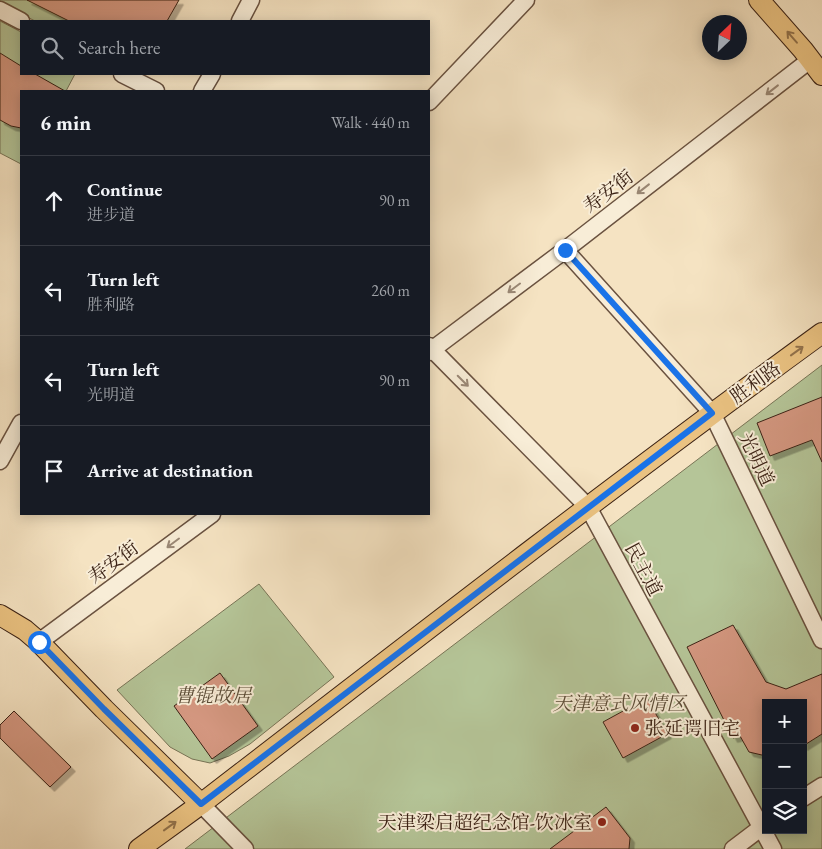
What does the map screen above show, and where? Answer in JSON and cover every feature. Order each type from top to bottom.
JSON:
[{"type":"main road","points":[[759,0],[803,50],[816,68]]},
{"type":"main road","name":"胜利路","points":[[139,849],[201,804],[712,413],[822,333]]},
{"type":"main road","points":[[0,615],[39,642],[201,804]]},
{"type":"street","points":[[241,20],[251,0]]},
{"type":"street","points":[[430,101],[526,0]]},
{"type":"street","points":[[0,10],[20,20]]},
{"type":"street","name":"寿安街","points":[[430,349],[816,68]]},
{"type":"street","points":[[124,75],[154,90]]},
{"type":"street","points":[[203,90],[211,75]]},
{"type":"street","name":"光明道","points":[[565,250],[712,413],[822,640]]},
{"type":"street","name":"民主道","points":[[430,349],[588,507],[762,823]]},
{"type":"street","points":[[0,461],[20,425]]},
{"type":"street","name":"寿安街","points":[[39,642],[211,515]]},
{"type":"street","points":[[807,795],[822,786]]},
{"type":"street","points":[[201,804],[245,849]]},
{"type":"street","points":[[733,849],[762,826]]},
{"type":"street","name":"民主道","points":[[767,834],[773,849]]},
{"type":"green space","points":[[0,0],[115,0],[105,20],[33,20],[0,3]]},
{"type":"green space","points":[[0,21],[20,31],[20,75],[74,75],[67,90],[20,90],[20,163],[0,153]]},
{"type":"green space","name":"天津意式风情区","points":[[822,365],[822,849],[185,849]]},
{"type":"green space","name":"曹锟故居","points":[[259,584],[334,677],[250,744],[229,756],[210,763],[192,759],[170,747],[117,690]]},
{"type":"building","points":[[27,0],[179,0],[168,20],[67,20]]},
{"type":"building","points":[[0,53],[20,65],[20,75],[37,75],[63,90],[20,90],[20,128],[11,126],[0,120]]},
{"type":"building","points":[[822,397],[822,462],[812,440],[770,456],[757,423]]},
{"type":"building","points":[[733,625],[766,682],[786,689],[822,674],[822,734],[807,743],[807,699],[762,699],[762,755],[749,752],[740,736],[733,738],[687,647]]},
{"type":"building","points":[[220,673],[258,726],[212,759],[174,706]]},
{"type":"building","name":"张延谔旧宅","points":[[647,698],[667,734],[623,758],[603,722]]},
{"type":"building","points":[[14,711],[71,767],[50,787],[0,738],[0,725]]},
{"type":"building","name":"天津梁启超纪念馆-饮冰室","points":[[606,807],[630,838],[629,849],[550,849]]},
{"type":"place","name":"张延谔旧宅","points":[[635,728]]},
{"type":"place","name":"天津梁启超纪念馆-饮冰室","points":[[602,822]]},
{"type":"route","points":[[39,642],[201,804],[712,413],[565,250]]}]
